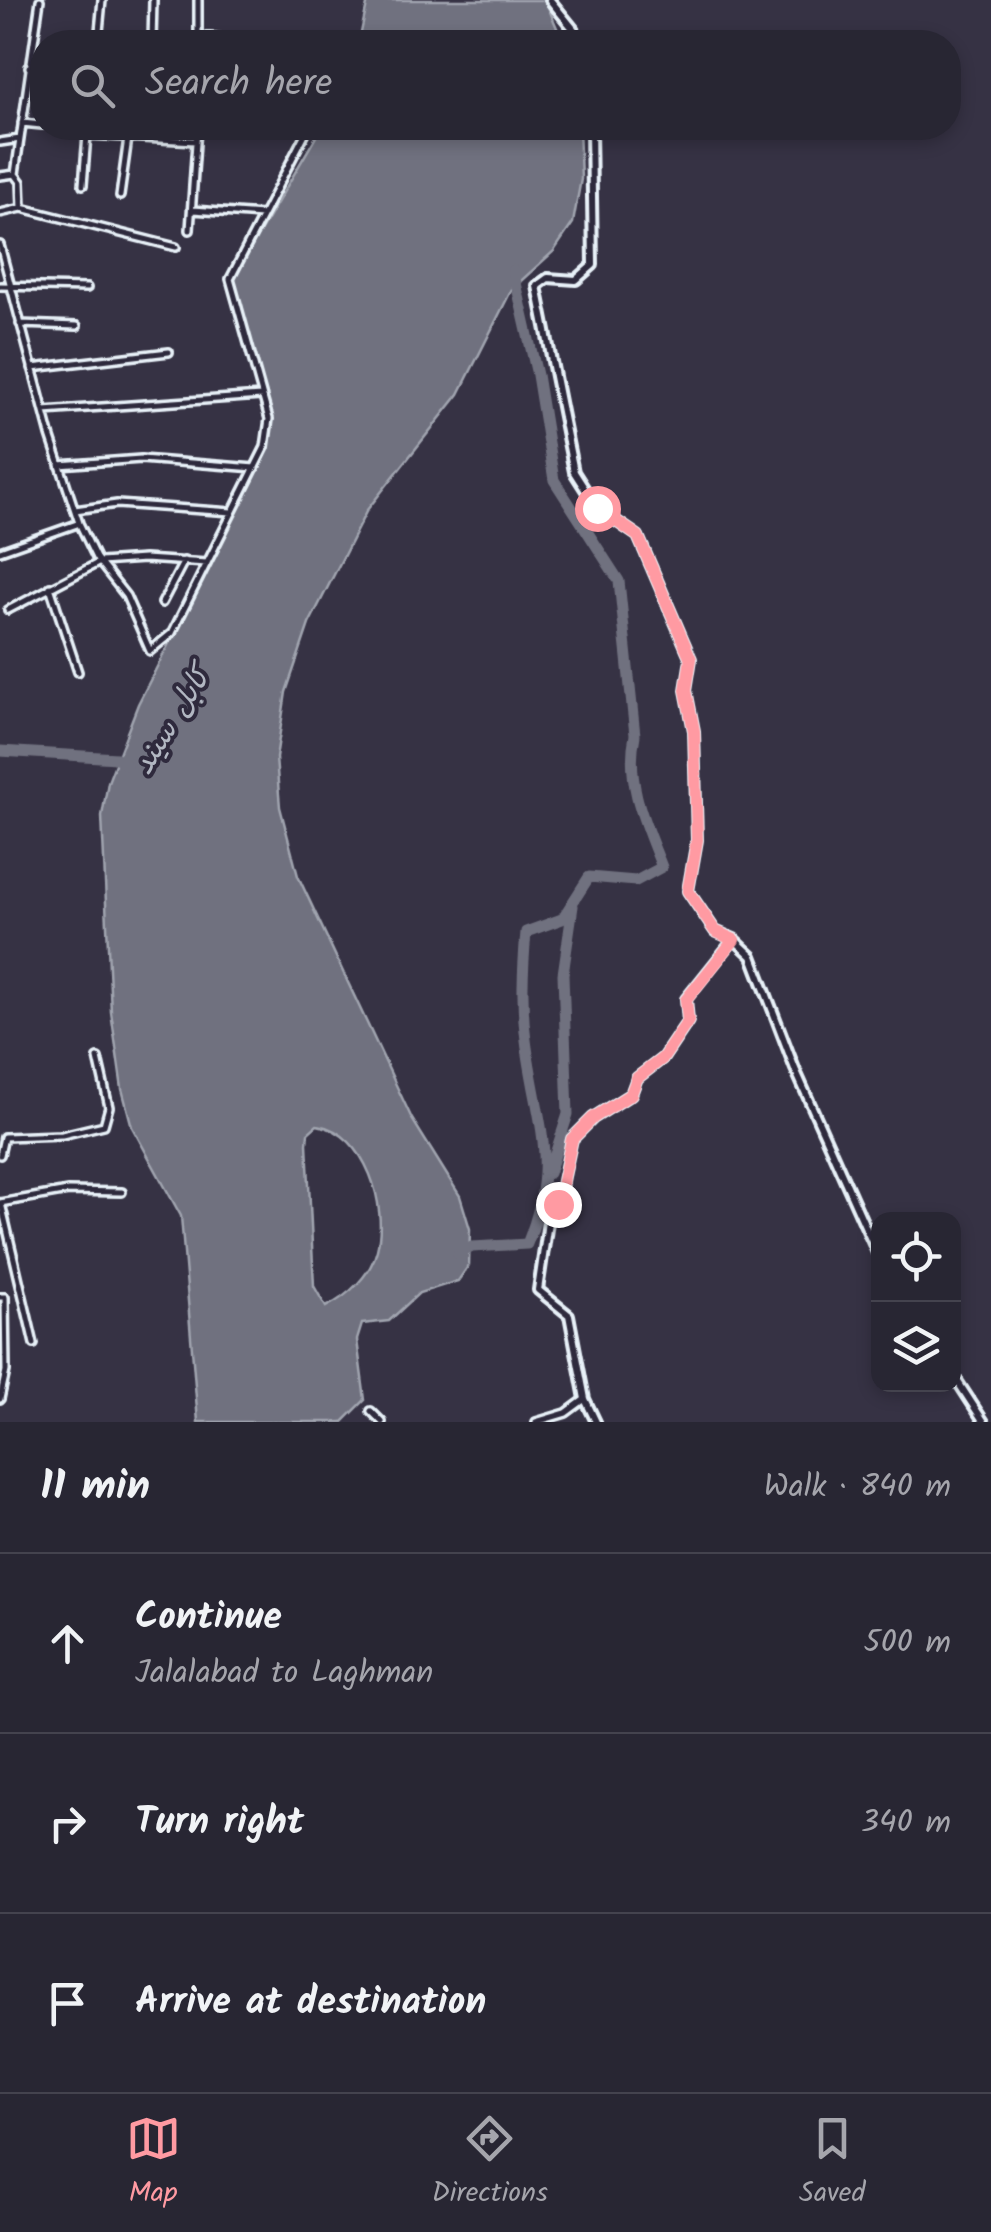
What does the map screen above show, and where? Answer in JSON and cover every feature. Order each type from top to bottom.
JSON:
[{"type":"street","points":[[35,30],[40,0]]},
{"type":"street","points":[[99,30],[102,0]]},
{"type":"street","points":[[152,30],[153,0]]},
{"type":"street","points":[[198,0],[198,30]]},
{"type":"street","points":[[550,0],[574,30]]},
{"type":"street","points":[[22,208],[21,182],[15,174],[30,61]]},
{"type":"street","points":[[22,123],[30,124]]},
{"type":"street","points":[[0,142],[20,139]]},
{"type":"street","points":[[83,185],[87,140]]},
{"type":"street","points":[[120,196],[130,140]]},
{"type":"street","points":[[174,140],[196,141],[190,230]]},
{"type":"street","points":[[0,246],[58,465],[78,523],[100,562],[126,596],[150,651],[172,633],[265,447],[269,419],[230,279],[302,140]]},
{"type":"street","points":[[592,140],[592,265],[576,280],[548,278],[537,286],[574,472],[597,508],[638,536],[691,659],[686,690],[694,731],[697,840],[688,891],[715,931],[734,940],[752,956],[795,1069],[871,1239]]},
{"type":"street","points":[[0,176],[15,174]]},
{"type":"street","points":[[0,213],[22,208],[176,247]]},
{"type":"street","points":[[192,210],[262,215]]},
{"type":"street","points":[[0,286],[87,288]]},
{"type":"street","points":[[20,324],[77,326]]},
{"type":"street","points":[[31,368],[168,352]]},
{"type":"street","points":[[44,411],[261,396]]},
{"type":"street","points":[[58,465],[142,459],[255,468]]},
{"type":"street","points":[[74,510],[117,504],[232,512]]},
{"type":"street","points":[[0,551],[78,523]]},
{"type":"street","points":[[162,603],[184,561]]},
{"type":"street","points":[[8,610],[100,562],[207,562]]},
{"type":"street","points":[[50,587],[78,672]]},
{"type":"street","points":[[596,1422],[586,1399],[569,1314],[538,1290],[548,1222],[558,1204],[572,1139],[593,1118],[631,1094],[637,1078],[663,1058],[688,1021],[686,1000],[734,940]]},
{"type":"street","points":[[0,1155],[4,1138],[62,1135],[104,1124],[109,1108],[98,1058]]},
{"type":"street","points":[[34,1344],[0,1203],[68,1191],[122,1192]]},
{"type":"street","points":[[0,1297],[5,1297],[6,1372],[0,1399]]},
{"type":"street","points":[[961,1387],[984,1422]]},
{"type":"street","points":[[536,1422],[566,1413],[586,1399]]},
{"type":"street","points":[[371,1411],[382,1422]]},
{"type":"water","points":[[368,0],[545,0],[558,30],[362,30]]},
{"type":"water","name":"کابل سيند","points":[[314,140],[579,140],[581,179],[573,223],[554,251],[512,289],[459,394],[367,510],[309,624],[286,692],[276,758],[280,807],[298,876],[412,1119],[460,1196],[470,1229],[469,1265],[458,1281],[419,1293],[389,1321],[362,1324],[357,1340],[365,1400],[343,1422],[198,1422],[181,1216],[132,1127],[122,1089],[111,1012],[102,816],[108,782],[138,704],[267,452],[268,415],[233,278]],"holes":[[[317,1125],[349,1142],[370,1174],[380,1233],[374,1259],[364,1276],[326,1307],[314,1286],[308,1133]]]},
{"type":"waterway","points":[[458,1254],[472,1247],[527,1244],[543,1188],[543,1141],[524,1026],[526,932],[562,919],[589,877],[636,881],[662,867],[635,786],[635,735],[619,581],[554,480],[537,375],[513,270]]},
{"type":"waterway","name":"کابل سيند","points":[[0,751],[117,758],[126,765]]},
{"type":"waterway","points":[[549,1173],[568,1114],[563,974],[573,906]]},
{"type":"route","points":[[558,1204],[572,1139],[593,1118],[631,1094],[637,1078],[663,1058],[688,1021],[686,1000],[734,940],[715,931],[688,891],[697,840],[694,731],[686,690],[691,659],[678,622],[658,590],[650,558],[638,536],[597,508]]}]
